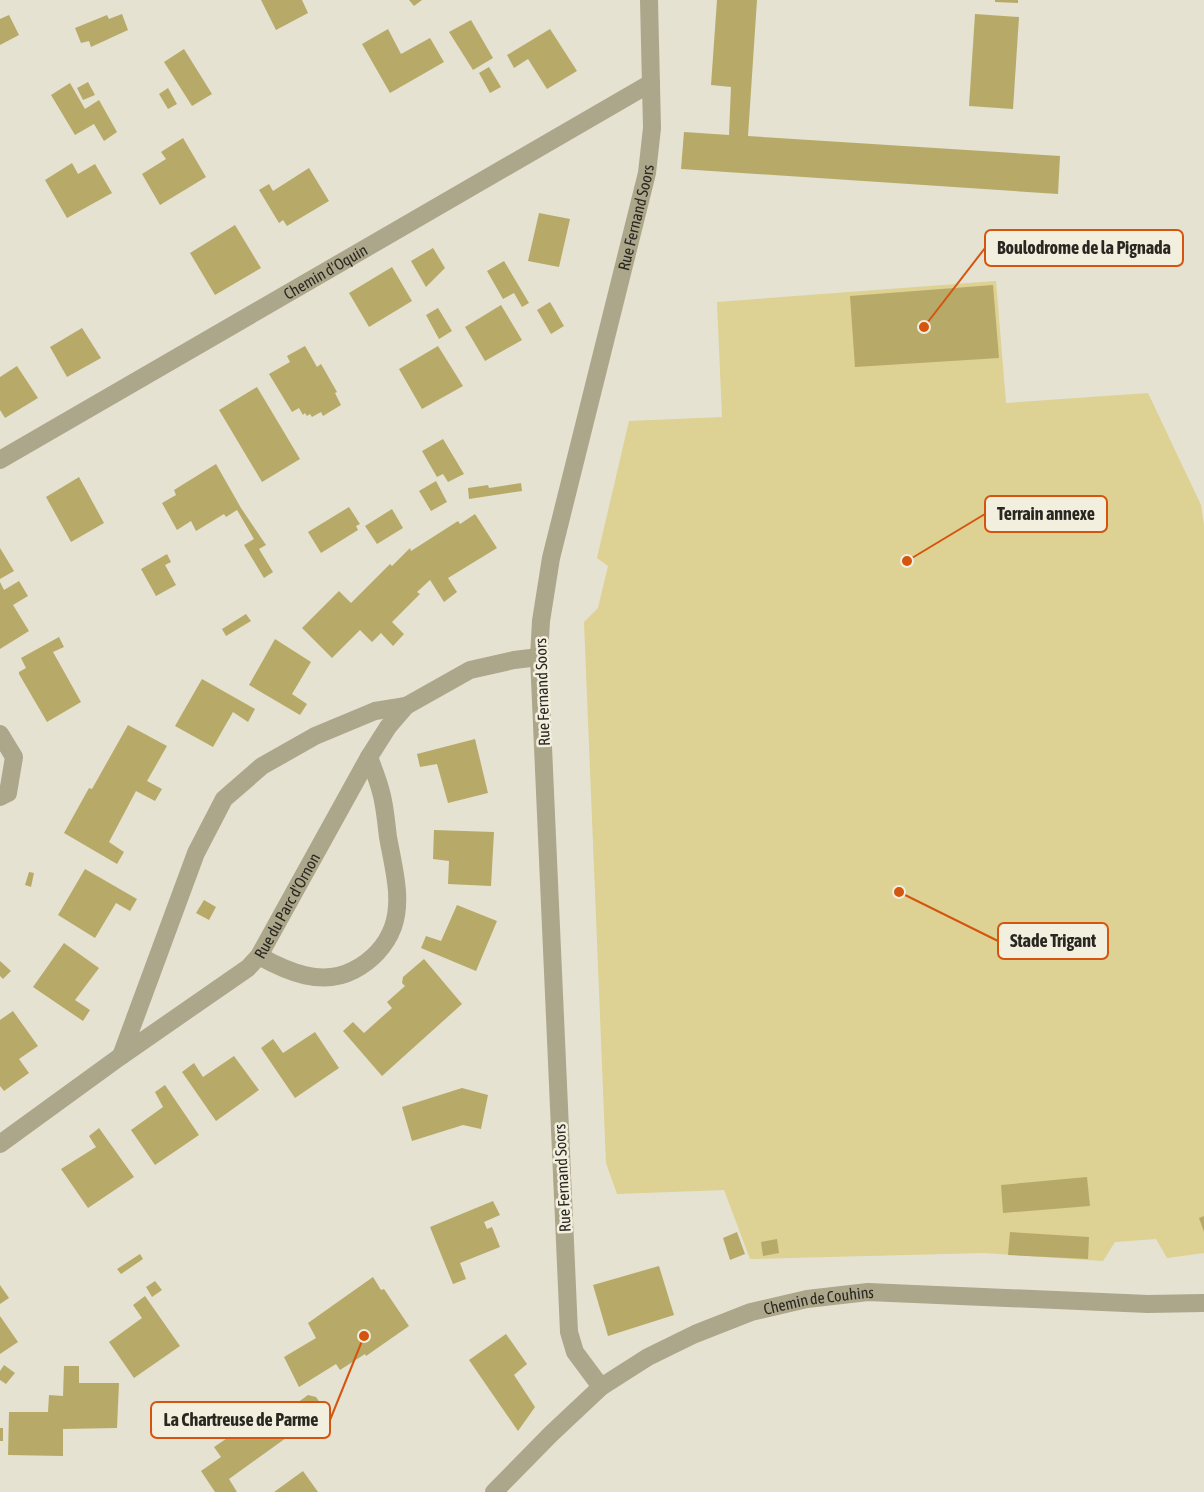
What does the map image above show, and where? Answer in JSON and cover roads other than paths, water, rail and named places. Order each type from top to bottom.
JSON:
[{"type":"street","name":"Rue Fernand Soors","points":[[602,1387],[575,1352],[569,1332],[539,657],[541,621],[551,558],[647,173],[652,128],[649,0]]},
{"type":"street","name":"Chemin d'Oquin","points":[[0,460],[651,83]]},
{"type":"street","name":"Rue du Parc d'Ornon","points":[[0,1144],[121,1056],[235,978],[259,956],[369,757],[388,727],[406,706],[470,670],[539,657]]},
{"type":"street","points":[[121,1056],[196,852],[224,799],[262,765],[315,736],[375,711],[406,706]]},
{"type":"street","points":[[0,734],[14,757],[8,793],[0,797]]},
{"type":"street","points":[[259,956],[279,968],[300,975],[331,978],[362,966],[385,944],[393,928],[396,915],[396,892],[381,791],[369,757]]},
{"type":"street","name":"Chemin de Couhins","points":[[494,1492],[551,1434],[602,1387],[648,1357],[695,1334],[751,1312],[807,1299],[868,1292],[1148,1304],[1204,1303]]},
{"type":"place","name":"Boulodrome de la Pignada","points":[[924,327]]},
{"type":"place","name":"Terrain annexe","points":[[907,561]]},
{"type":"place","name":"Stade Trigant","points":[[899,892]]},
{"type":"place","name":"La Chartreuse de Parme","points":[[364,1336]]}]
